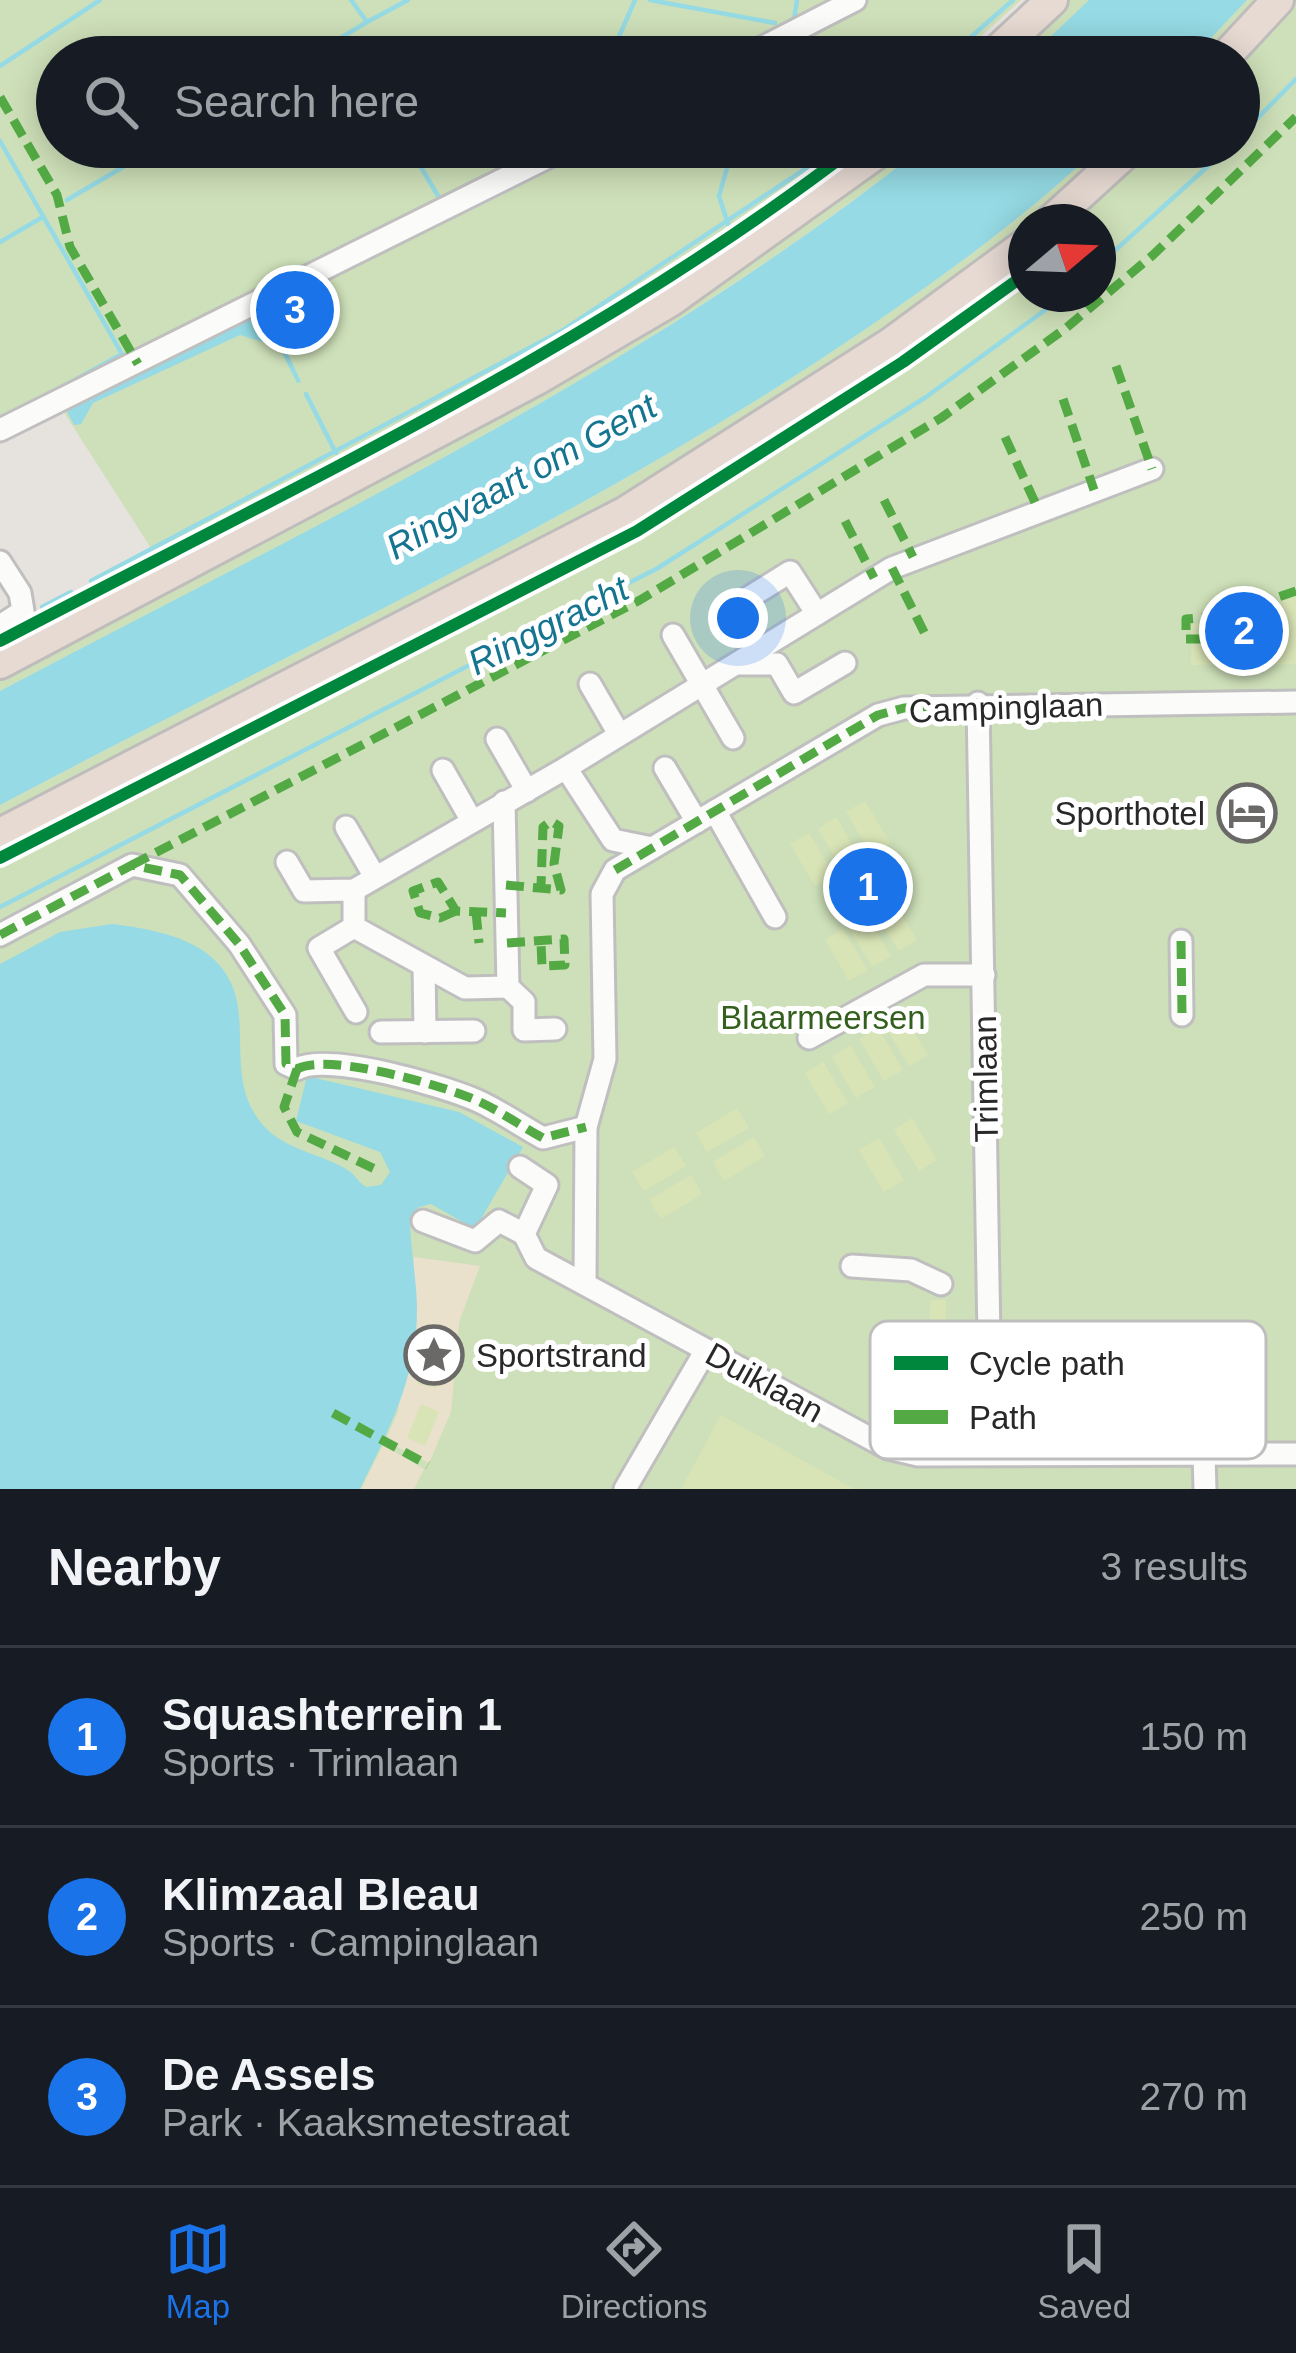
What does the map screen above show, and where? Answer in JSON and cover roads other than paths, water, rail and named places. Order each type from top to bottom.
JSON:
[{"type":"highway","points":[[1014,36],[1052,0]]},
{"type":"highway","points":[[1245,36],[1278,0]]},
{"type":"highway","points":[[0,663],[556,368],[670,301],[856,168]]},
{"type":"highway","points":[[1070,204],[1109,168]]},
{"type":"highway","points":[[0,834],[626,512],[871,356],[1008,257]]},
{"type":"street","points":[[785,36],[855,0]]},
{"type":"street","points":[[0,430],[526,168]]},
{"type":"street","points":[[287,862],[304,891],[354,890],[566,768],[913,557],[1152,470]]},
{"type":"street","points":[[0,562],[20,592],[22,611],[0,626]]},
{"type":"street","points":[[737,605],[790,572],[817,614]]},
{"type":"street","points":[[673,635],[733,738]]},
{"type":"street","points":[[738,664],[777,664],[794,692],[844,663]]},
{"type":"street","points":[[590,684],[619,734]]},
{"type":"street","name":"Campinglaan","points":[[615,871],[878,715],[904,708],[979,703],[1296,702]]},
{"type":"street","name":"Trimlaan","points":[[979,703],[989,1321]]},
{"type":"street","points":[[497,739],[527,791]]},
{"type":"street","points":[[566,768],[614,840],[652,848]]},
{"type":"street","points":[[665,768],[706,817],[776,917]]},
{"type":"street","points":[[443,770],[472,821]]},
{"type":"street","points":[[504,802],[508,987]]},
{"type":"street","points":[[585,1284],[586,1127],[605,1059],[602,894],[615,871],[605,861],[594,815]]},
{"type":"street","points":[[346,827],[376,878]]},
{"type":"street","points":[[0,935],[132,865],[180,875],[239,944],[285,1015],[286,1064],[297,1069],[308,1063],[334,1064],[448,1090],[542,1138],[586,1127]]},
{"type":"street","points":[[354,890],[354,927]]},
{"type":"street","points":[[354,927],[464,988],[508,987],[524,1002],[524,1030],[555,1029]]},
{"type":"street","points":[[354,927],[319,948],[356,1012]]},
{"type":"street","points":[[1181,940],[1182,1016]]},
{"type":"street","points":[[424,966],[425,1032]]},
{"type":"street","points":[[809,1038],[923,975],[984,975]]},
{"type":"street","points":[[381,1032],[474,1031]]},
{"type":"street","points":[[423,1221],[475,1241],[490,1234],[500,1221],[524,1234],[547,1185],[520,1167]]},
{"type":"street","name":"Duiklaan","points":[[524,1234],[536,1258],[870,1438]]},
{"type":"street","points":[[852,1265],[911,1270],[941,1284]]},
{"type":"street","points":[[625,1489],[706,1350]]},
{"type":"street","points":[[1204,1459],[1205,1489]]},
{"type":"water","points":[[1089,0],[1247,0],[1213,36],[1051,36]]},
{"type":"water","name":"Ringvaart om Gent","points":[[895,168],[1075,168],[1035,204],[1008,204],[1008,226],[931,284],[724,420],[521,536],[0,805],[0,691],[357,505],[591,374],[705,303]]},
{"type":"water","points":[[267,309],[301,382],[297,383],[279,347],[240,335],[93,403],[81,424],[74,425],[64,406]]},
{"type":"water","points":[[112,924],[170,935],[205,952],[219,965],[237,1001],[241,1071],[253,1111],[272,1134],[346,1169],[366,1187],[381,1185],[390,1172],[380,1152],[296,1121],[307,1076],[459,1112],[523,1147],[475,1229],[431,1204],[419,1207],[410,1218],[417,1311],[412,1359],[399,1403],[360,1489],[0,1489],[0,964],[60,932]]},
{"type":"waterway","points":[[45,36],[100,0]]},
{"type":"waterway","points":[[351,0],[367,22],[408,0]]},
{"type":"waterway","points":[[619,36],[635,0]]},
{"type":"waterway","points":[[650,0],[775,23]]},
{"type":"waterway","points":[[794,20],[797,0]]},
{"type":"waterway","points":[[972,36],[1013,0]]},
{"type":"waterway","points":[[344,36],[367,22]]},
{"type":"waterway","points":[[0,66],[36,42]]},
{"type":"waterway","name":"Ringgracht","points":[[1260,116],[1296,79]]},
{"type":"waterway","points":[[0,141],[122,354],[42,398]]},
{"type":"waterway","points":[[67,200],[121,168]]},
{"type":"waterway","points":[[421,168],[441,201]]},
{"type":"waterway","points":[[727,168],[719,196],[728,224]]},
{"type":"waterway","points":[[91,581],[563,330],[806,168]]},
{"type":"waterway","name":"Ringgracht","points":[[1116,250],[1206,168]]},
{"type":"waterway","points":[[0,242],[41,218]]},
{"type":"waterway","name":"Ringgracht","points":[[0,907],[658,568],[926,397],[1042,312]]},
{"type":"waterway","points":[[306,394],[336,453]]},
{"type":"waterway","points":[[42,607],[71,592]]},
{"type":"place","name":"De Assels","points":[[295,310]]},
{"type":"place","name":"Klimzaal Bleau","points":[[1244,631]]},
{"type":"place","name":"Sporthotel","points":[[1247,813]]},
{"type":"place","name":"Squashterrein 1","points":[[868,887]]},
{"type":"place","name":"Sportstrand","points":[[434,1355]]},
{"type":"park label","name":"Blaarmeersen","points":[[823,1017]]}]
